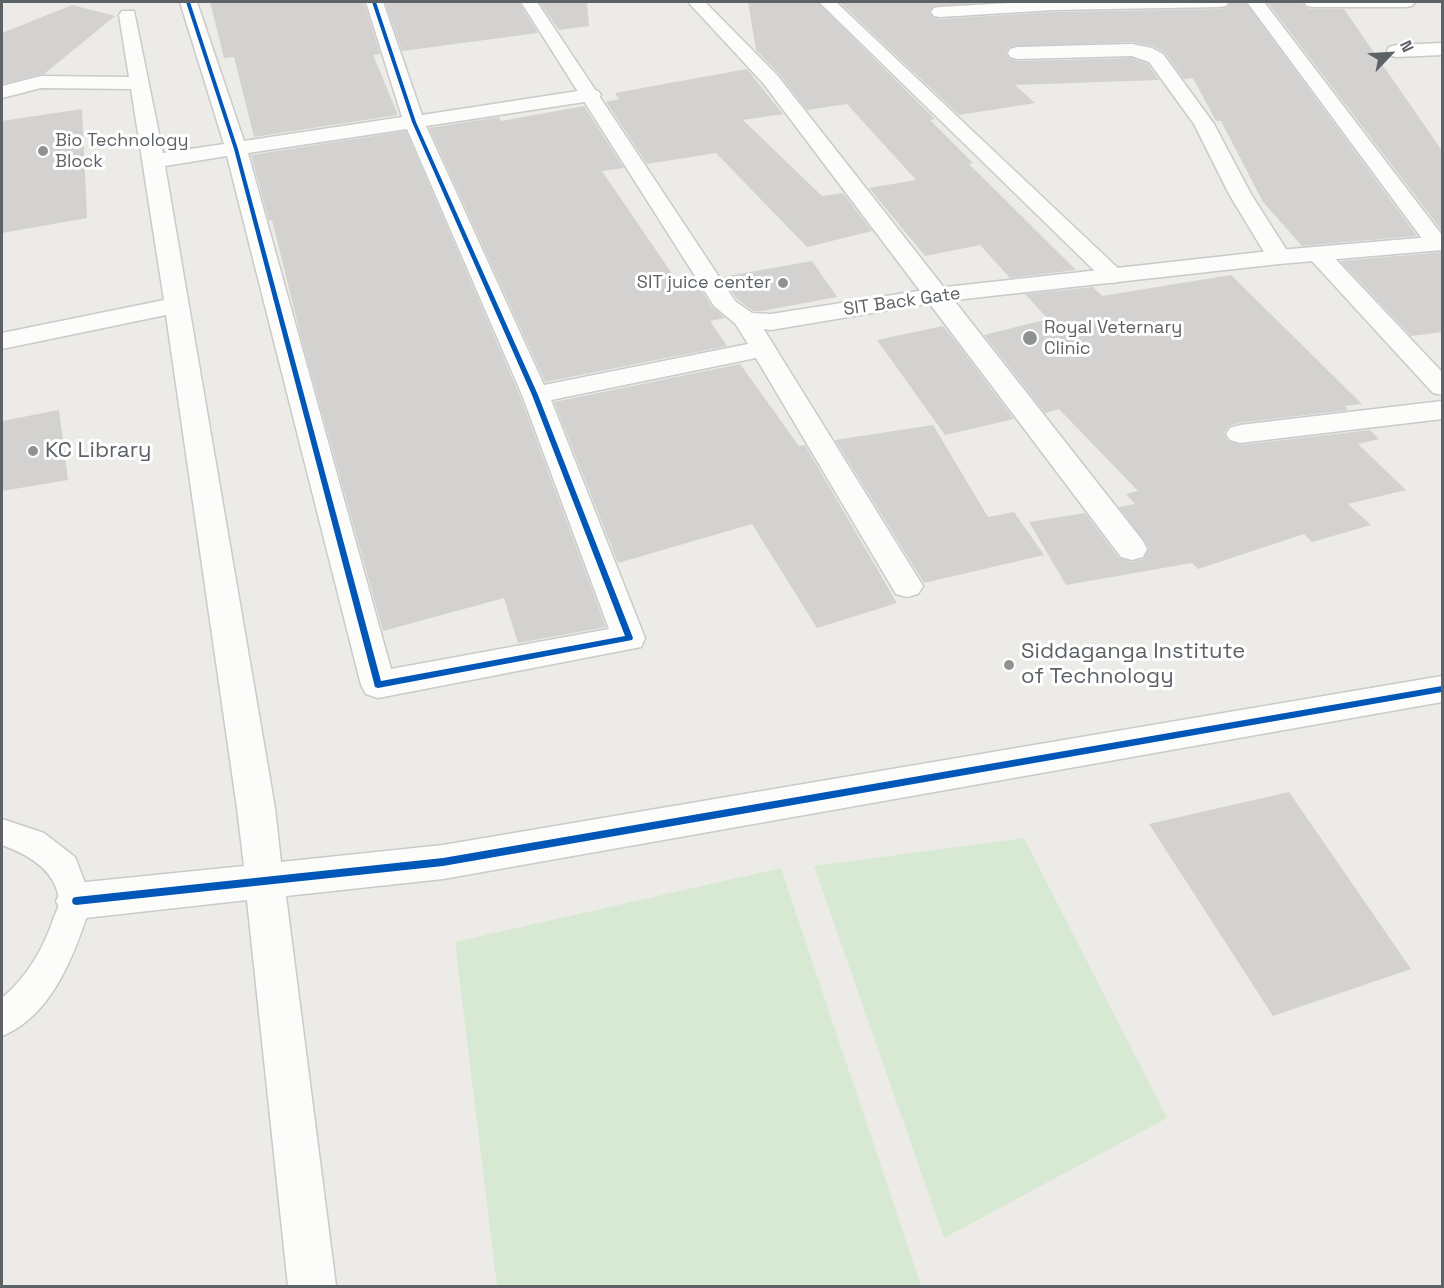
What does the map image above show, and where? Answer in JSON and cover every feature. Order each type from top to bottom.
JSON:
[{"type":"street","points":[[188,2],[236,148],[378,685],[629,638],[534,395],[414,122],[374,2]]},
{"type":"street","points":[[529,2],[726,306],[746,320],[907,586]]},
{"type":"street","points":[[696,2],[770,79],[1132,549]]},
{"type":"street","points":[[827,2],[1113,276]]},
{"type":"street","points":[[940,12],[1054,5],[1220,2]]},
{"type":"street","points":[[1255,2],[1440,243]]},
{"type":"street","points":[[1313,2],[1406,2]]},
{"type":"street","points":[[128,15],[154,161],[256,808],[312,1287]]},
{"type":"street","points":[[1396,51],[1443,49]]},
{"type":"street","points":[[1017,54],[1132,50],[1145,52],[1156,58],[1204,124],[1240,194],[1279,257]]},
{"type":"street","points":[[2,92],[41,82],[140,83]]},
{"type":"street","points":[[154,161],[591,96]]},
{"type":"street","name":"SIT Back Gate","points":[[746,320],[771,322],[937,295],[1279,257],[1440,243]]},
{"type":"street","points":[[1318,254],[1443,387]]},
{"type":"street","points":[[2,341],[177,305]]},
{"type":"street","points":[[534,395],[763,349]]},
{"type":"street","points":[[1240,434],[1443,410]]},
{"type":"street","points":[[76,900],[443,862],[1443,689]]},
{"type":"lane","points":[[2,832],[33,842],[64,867],[76,900],[59,952],[26,999],[2,1019]]},
{"type":"green space","points":[[1024,838],[1167,1118],[944,1238],[814,866]]},
{"type":"green space","points":[[781,868],[921,1286],[497,1286],[455,942]]},
{"type":"building","points":[[210,2],[364,2],[380,54],[373,55],[398,115],[254,137],[234,57],[224,58]]},
{"type":"building","points":[[385,2],[519,2],[538,33],[402,51]]},
{"type":"building","points":[[539,2],[587,2],[589,26],[559,30]]},
{"type":"building","points":[[748,2],[817,2],[935,119],[930,120],[973,163],[969,164],[1076,270],[1010,278],[980,245],[925,256],[869,188],[916,180],[847,104],[807,110],[779,74],[756,50]]},
{"type":"building","points":[[839,2],[996,2],[934,6],[929,13],[934,18],[940,19],[1054,12],[1220,9],[1228,7],[1231,2],[1245,2],[1417,236],[1302,246],[1263,202],[1221,121],[1216,121],[1193,78],[1184,79],[1165,53],[1153,46],[1132,42],[1009,47],[1006,52],[1008,58],[1017,61],[1132,58],[1148,64],[1159,80],[1015,85],[1035,103],[959,115]]},
{"type":"building","points":[[1267,2],[1302,3],[1307,8],[1313,9],[1344,9],[1443,152],[1443,232]]},
{"type":"building","points":[[72,5],[115,16],[44,74],[2,84],[2,33]]},
{"type":"building","points":[[747,69],[783,114],[743,120],[822,196],[843,193],[872,231],[807,247],[716,153],[647,164],[606,102],[619,99],[615,93]]},
{"type":"building","points":[[584,106],[624,168],[602,171],[679,284],[696,281],[712,307],[725,318],[710,321],[727,346],[545,382],[429,128],[499,117],[501,121]]},
{"type":"building","name":"Bio Technology Block","points":[[82,109],[87,218],[2,233],[2,121]]},
{"type":"building","points":[[406,131],[520,396],[606,627],[518,643],[504,598],[383,631],[302,341],[272,220],[269,221],[251,155]]},
{"type":"building","points":[[1443,252],[1443,332],[1411,336],[1340,261]]},
{"type":"building","points":[[812,261],[837,297],[753,311],[737,299],[722,277]]},
{"type":"building","points":[[1231,275],[1362,404],[1345,406],[1348,410],[1239,423],[1229,426],[1224,433],[1228,441],[1240,445],[1370,430],[1379,439],[1358,444],[1406,490],[1348,504],[1371,525],[1312,542],[1304,534],[1198,569],[1192,563],[1066,585],[1029,522],[1085,513],[1119,558],[1131,562],[1144,559],[1149,548],[1119,507],[1135,504],[1126,494],[1138,491],[1059,409],[1045,413],[984,335],[1048,319],[1025,294],[1093,287],[1102,296]]},
{"type":"building","points":[[943,326],[1014,419],[945,435],[877,340]]},
{"type":"building","points":[[740,364],[799,446],[805,445],[897,603],[817,628],[752,524],[618,563],[554,402]]},
{"type":"building","name":"KC Library","points":[[59,410],[68,480],[2,491],[2,421]]},
{"type":"building","points":[[933,425],[988,517],[1014,512],[1044,555],[924,583],[835,440]]},
{"type":"building","points":[[1289,792],[1411,969],[1273,1016],[1149,824]]},
{"type":"cycle path","points":[[188,2],[236,149],[378,685],[629,638],[535,395],[414,122],[374,2]]},
{"type":"cycle path","points":[[76,901],[443,862],[1442,689]]},
{"type":"place","name":"Bio Technology Block","points":[[43,151]]},
{"type":"place","name":"SIT juice center","points":[[783,283]]},
{"type":"place","name":"Royal Veternary Clinic","points":[[1030,338]]},
{"type":"place","name":"KC Library","points":[[33,451]]},
{"type":"place","name":"Siddaganga Institute of Technology","points":[[1009,665]]}]
